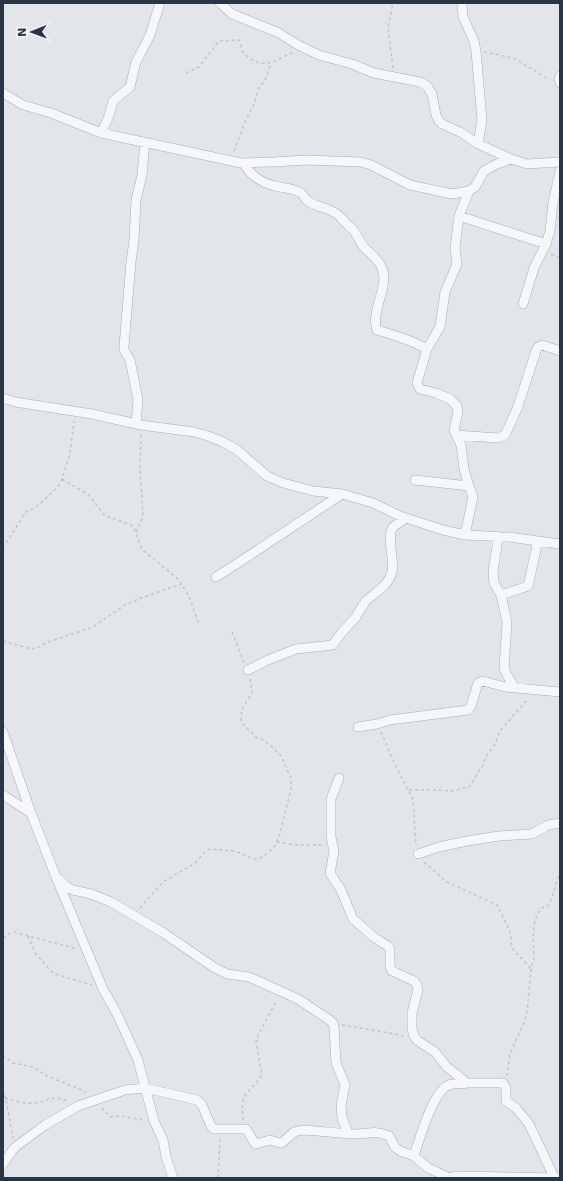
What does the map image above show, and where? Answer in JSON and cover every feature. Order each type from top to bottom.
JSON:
[{"type":"street","points":[[101,132],[113,101],[130,86],[136,62],[150,35],[160,3]]},
{"type":"street","points":[[220,3],[232,14],[277,32],[318,55],[352,64],[374,73],[420,82],[427,86],[432,94],[436,115],[439,121],[442,124],[462,133],[478,144],[511,159],[527,164],[560,162]]},
{"type":"street","points":[[462,3],[463,17],[474,41],[476,51],[482,120],[478,144]]},
{"type":"street","points":[[560,76],[560,83]]},
{"type":"street","points":[[6,98],[101,132],[231,161],[244,163],[306,160],[361,162],[371,165],[410,185],[452,194],[469,191],[475,187],[484,171],[511,159]]},
{"type":"street","points":[[139,425],[138,400],[130,360],[124,350],[124,346],[134,240],[136,200],[142,175],[145,142]]},
{"type":"street","points":[[244,163],[250,173],[258,178],[273,185],[288,188],[301,193],[310,203],[330,210],[341,217],[354,231],[363,247],[376,258],[382,266],[384,281],[377,313],[376,329],[378,331],[387,332],[427,349]]},
{"type":"street","points":[[523,304],[534,268],[546,244],[550,231],[553,203],[560,171]]},
{"type":"street","points":[[465,535],[473,496],[464,469],[461,445],[454,428],[458,412],[455,403],[450,399],[436,393],[420,389],[417,382],[427,349],[440,328],[445,292],[457,264],[455,248],[459,216],[469,191]]},
{"type":"street","points":[[459,216],[546,244]]},
{"type":"street","points":[[456,435],[498,438],[505,435],[516,409],[537,348],[542,344],[560,351]]},
{"type":"street","points":[[3,398],[15,402],[76,412],[139,425],[194,432],[208,436],[237,450],[267,476],[283,483],[313,491],[342,494],[373,503],[406,518],[443,530],[465,535],[497,536],[560,544]]},
{"type":"street","points":[[414,480],[470,486]]},
{"type":"street","points":[[216,577],[342,494]]},
{"type":"street","points":[[248,670],[296,649],[333,645],[340,634],[356,617],[366,601],[386,586],[392,572],[390,537],[392,530],[394,526],[406,518]]},
{"type":"street","points":[[497,536],[493,571],[494,583],[500,595],[507,622],[504,668],[514,687]]},
{"type":"street","points":[[500,595],[528,586],[538,541]]},
{"type":"street","points":[[358,727],[390,720],[468,710],[471,706],[478,683],[480,682],[560,692]]},
{"type":"street","points":[[3,732],[31,813],[56,877],[103,989],[131,1042],[138,1060],[154,1121],[163,1140],[166,1157],[173,1178]]},
{"type":"street","points":[[339,778],[331,799],[330,828],[334,855],[330,873],[341,890],[353,919],[388,947],[391,955],[390,967],[392,971],[414,981],[417,985],[418,990],[412,1013],[412,1029],[414,1036],[418,1041],[435,1052],[447,1067],[467,1083]]},
{"type":"street","points":[[3,795],[31,813]]},
{"type":"street","points":[[418,854],[439,847],[467,841],[499,836],[532,834],[548,825],[560,823]]},
{"type":"street","points":[[56,877],[67,887],[73,890],[91,894],[111,902],[134,915],[215,968],[227,974],[249,977],[298,998],[332,1023],[334,1027],[336,1063],[345,1085],[341,1105],[342,1118],[348,1134]]},
{"type":"street","points":[[414,1156],[426,1117],[443,1089],[449,1085],[500,1082],[505,1085],[506,1101],[516,1108],[530,1124],[554,1178]]},
{"type":"street","points":[[3,1164],[14,1148],[45,1125],[78,1106],[125,1090],[145,1088],[197,1100],[202,1105],[211,1126],[214,1129],[244,1128],[248,1131],[256,1144],[270,1140],[280,1143],[294,1132],[302,1130],[348,1134],[372,1132],[383,1133],[389,1136],[395,1147],[400,1151],[414,1156],[428,1168],[450,1178],[455,1176],[560,1178]]},
{"type":"path","points":[[393,3],[388,28],[394,76]]},
{"type":"path","points":[[186,73],[199,67],[219,41],[240,41],[244,54],[255,62],[263,64],[271,63],[278,58],[304,48]]},
{"type":"path","points":[[476,51],[500,55],[515,60],[545,77],[560,83]]},
{"type":"path","points":[[231,161],[245,122],[254,104],[256,95],[266,78],[271,63]]},
{"type":"path","points":[[3,548],[26,512],[36,508],[58,487],[70,453],[76,412]]},
{"type":"path","points":[[136,532],[143,517],[140,470],[142,452],[139,425]]},
{"type":"path","points":[[62,479],[89,495],[104,515],[131,525],[136,532],[141,547],[144,551],[178,579],[189,596],[199,624]]},
{"type":"path","points":[[3,642],[31,649],[37,648],[48,642],[93,627],[125,605],[181,584]]},
{"type":"path","points":[[134,915],[163,882],[195,863],[206,851],[210,849],[235,851],[254,859],[260,858],[275,846],[279,838],[291,789],[291,778],[281,756],[270,745],[254,736],[244,726],[241,720],[242,709],[252,693],[252,688],[248,670],[232,632]]},
{"type":"path","points":[[409,790],[457,791],[469,787],[483,765],[487,755],[494,746],[500,731],[537,689]]},
{"type":"path","points":[[277,842],[294,845],[332,844]]},
{"type":"path","points":[[505,1085],[510,1054],[527,1012],[531,969],[534,958],[533,938],[537,914],[543,907],[548,906],[550,903],[560,872]]},
{"type":"path","points":[[3,937],[6,937],[14,932],[87,950]]},
{"type":"path","points":[[28,936],[36,954],[55,974],[103,989]]},
{"type":"path","points":[[244,1128],[242,1106],[245,1093],[262,1075],[256,1048],[258,1035],[282,991]]},
{"type":"path","points":[[332,1023],[395,1034],[418,1041]]},
{"type":"path","points":[[3,1055],[13,1063],[33,1067],[47,1076],[82,1090],[110,1117],[120,1116],[154,1121]]},
{"type":"path","points":[[3,1089],[14,1148]]},
{"type":"path","points":[[5,1098],[32,1104],[55,1098],[66,1100],[78,1106]]},
{"type":"path","points":[[218,1178],[221,1129]]}]
